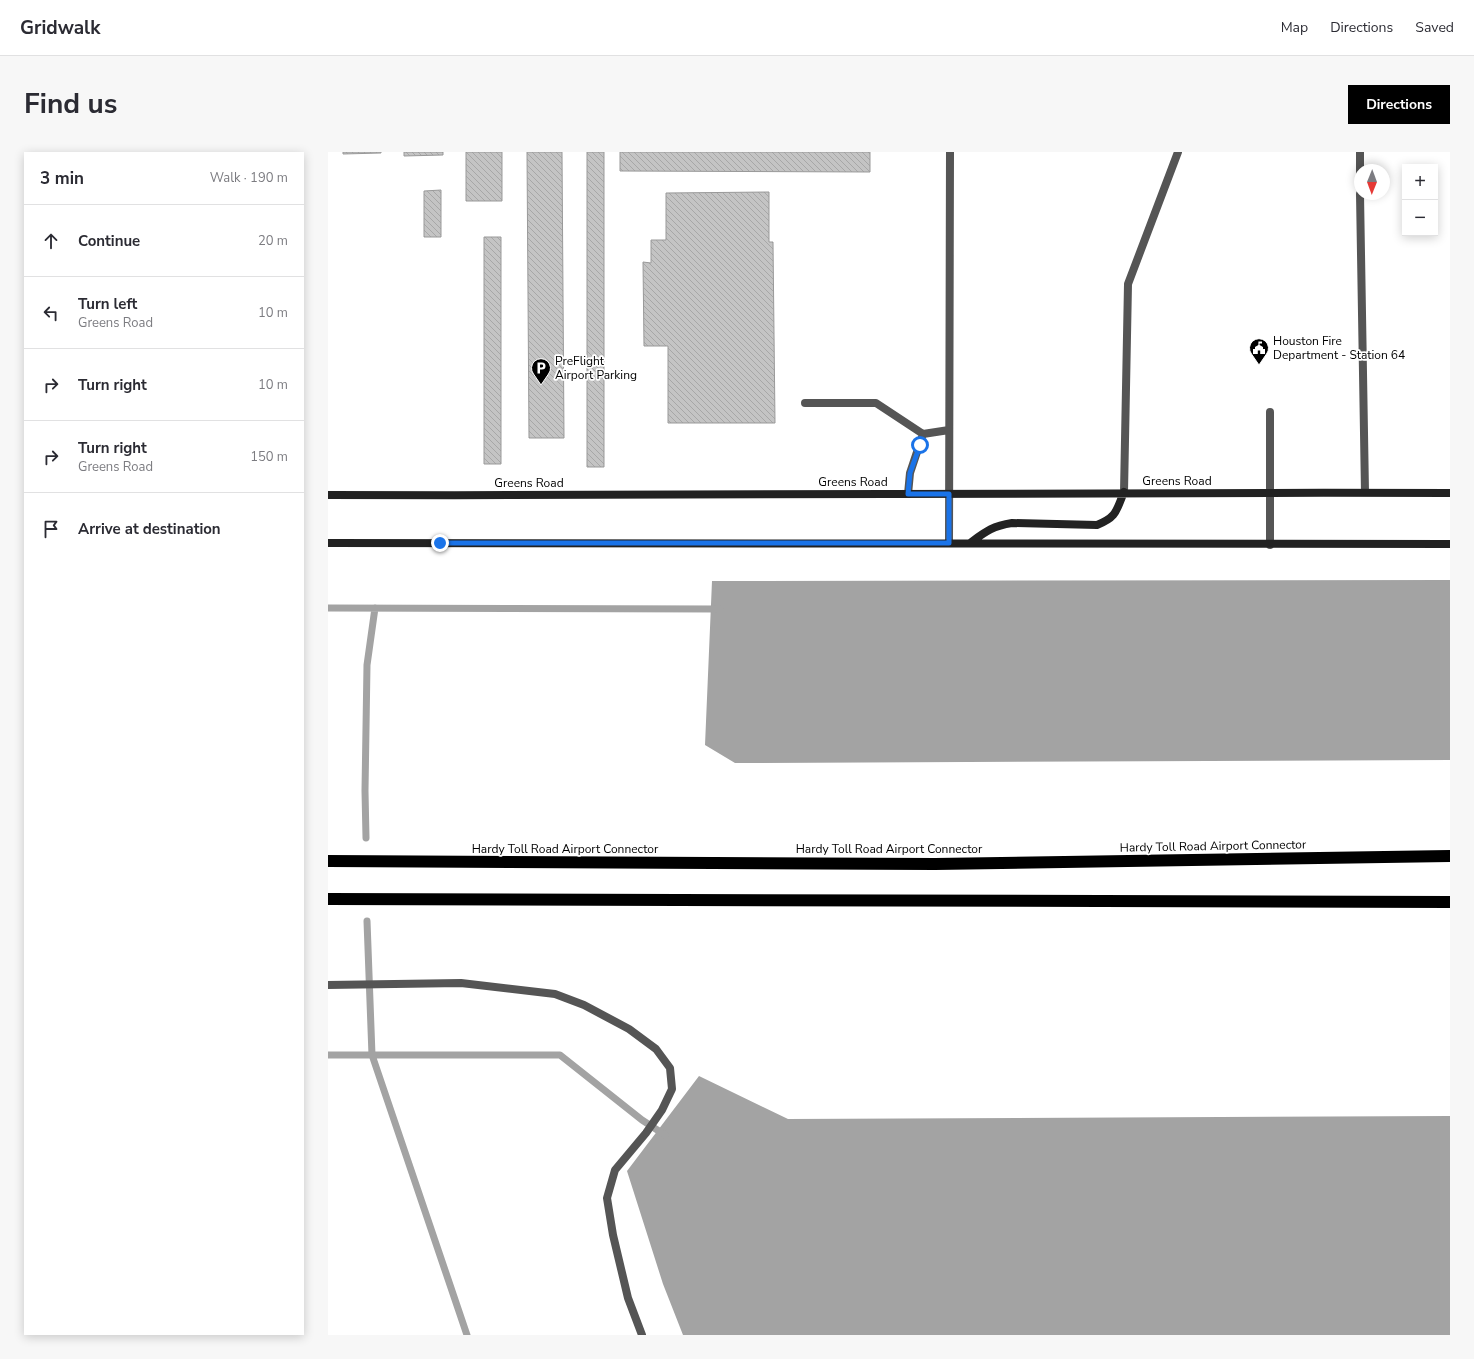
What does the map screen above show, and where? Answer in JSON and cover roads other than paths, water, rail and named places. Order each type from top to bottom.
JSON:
[{"type":"highway","name":"Hardy Toll Road Airport Connector","points":[[328,862],[935,864],[1450,856]]},
{"type":"highway","points":[[328,899],[1450,902]]},
{"type":"main road","name":"Greens Road","points":[[328,495],[584,496],[1124,492],[1450,493]]},
{"type":"main road","points":[[970,543],[990,529],[999,525],[1012,523],[1097,525],[1107,521],[1114,515],[1124,492]]},
{"type":"main road","points":[[328,543],[1450,544]]},
{"type":"lane","points":[[949,543],[950,152]]},
{"type":"lane","points":[[1124,492],[1128,284],[1178,152]]},
{"type":"lane","points":[[1360,152],[1360,164]]},
{"type":"lane","points":[[1360,200],[1365,492]]},
{"type":"lane","points":[[805,403],[876,403],[923,434],[949,430]]},
{"type":"lane","points":[[1270,412],[1270,544]]},
{"type":"lane","points":[[908,494],[910,473],[923,434]]},
{"type":"lane","points":[[328,985],[461,983],[554,994],[584,1005],[629,1029],[656,1049],[670,1068],[672,1089],[662,1110],[646,1134],[615,1170],[607,1198],[613,1235],[628,1298],[642,1335]]},
{"type":"waterway","points":[[328,608],[720,609]]},
{"type":"waterway","points":[[366,838],[365,791],[367,665],[375,608]]},
{"type":"waterway","points":[[367,921],[372,1055],[467,1335]]},
{"type":"waterway","points":[[328,1055],[560,1055],[642,1120],[665,1135]]},
{"type":"place","name":"Houston Fire Department - Station 64","points":[[1259,365]]},
{"type":"place","name":"PreFlight Airport Parking","points":[[541,385]]}]
